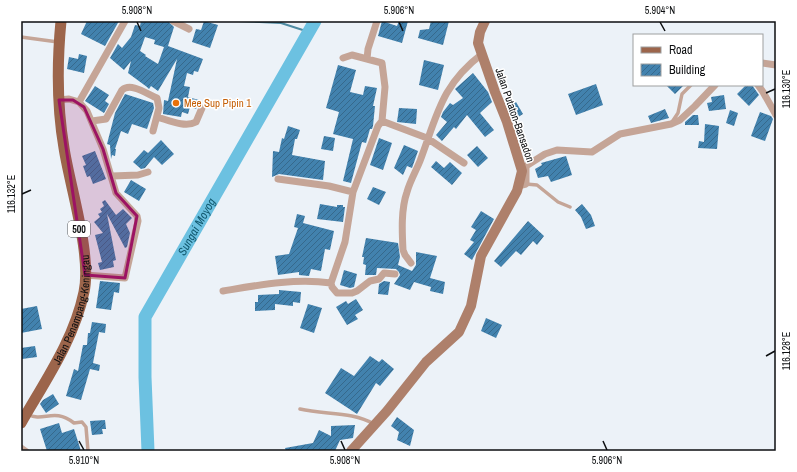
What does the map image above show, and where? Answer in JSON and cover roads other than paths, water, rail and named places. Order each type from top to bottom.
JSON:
[{"type":"main road","name":"Jalan Penampang-Keningau","points":[[24,418],[71,334],[84,291],[85,275],[82,243],[64,147],[59,100],[59,43],[61,21]]},
{"type":"street","points":[[79,102],[125,21]]},
{"type":"street","points":[[173,21],[189,29]]},
{"type":"street","points":[[368,60],[368,49],[377,21]]},
{"type":"street","name":"Jalan Putaton-Bansadon","points":[[351,451],[375,425],[426,362],[453,338],[464,324],[471,306],[481,256],[489,239],[502,222],[522,185],[522,172],[507,122],[478,44],[480,32],[485,21]]},
{"type":"street","points":[[411,263],[403,250],[405,201],[427,138],[446,94],[468,65],[482,54]]},
{"type":"street","points":[[343,58],[352,55],[382,63],[385,86],[382,121],[378,126],[353,192],[348,231],[331,283],[332,287],[337,293],[352,293],[370,281],[379,278],[384,273],[395,274]]},
{"type":"street","points":[[763,63],[776,65]]},
{"type":"street","points":[[522,185],[526,166],[545,154],[557,150],[592,152],[620,134],[671,124],[680,120],[714,86]]},
{"type":"street","points":[[759,86],[776,115]]},
{"type":"street","points":[[92,121],[106,119],[122,90],[125,87],[130,87],[157,98],[159,108],[153,131]]},
{"type":"street","points":[[59,100],[69,99],[79,102],[87,111],[112,176],[116,193],[134,212],[138,221],[125,278],[85,275]]},
{"type":"street","points":[[157,117],[184,124],[192,124],[196,122],[202,108]]},
{"type":"street","points":[[382,121],[427,138],[464,163]]},
{"type":"street","points":[[112,176],[138,176],[148,172]]},
{"type":"street","points":[[278,179],[329,186],[353,192]]},
{"type":"street","points":[[222,291],[292,281],[310,280],[331,283]]},
{"type":"lane","points":[[21,37],[59,43]]},
{"type":"lane","points":[[671,124],[678,113],[682,94],[690,86]]},
{"type":"lane","points":[[522,185],[537,185],[553,198],[570,207]]},
{"type":"lane","points":[[300,409],[319,413],[359,417],[375,425]]},
{"type":"lane","points":[[24,418],[62,416],[74,424],[82,422],[86,427],[88,451]]},
{"type":"lane","points":[[21,446],[28,451]]},
{"type":"waterway","points":[[238,21],[281,23],[309,32]]},
{"type":"waterway","name":"Sungai Moyog","points":[[148,451],[145,377],[145,317],[315,21]]},
{"type":"place","name":"Mee Sup Pipin 1","points":[[176,103]]}]
